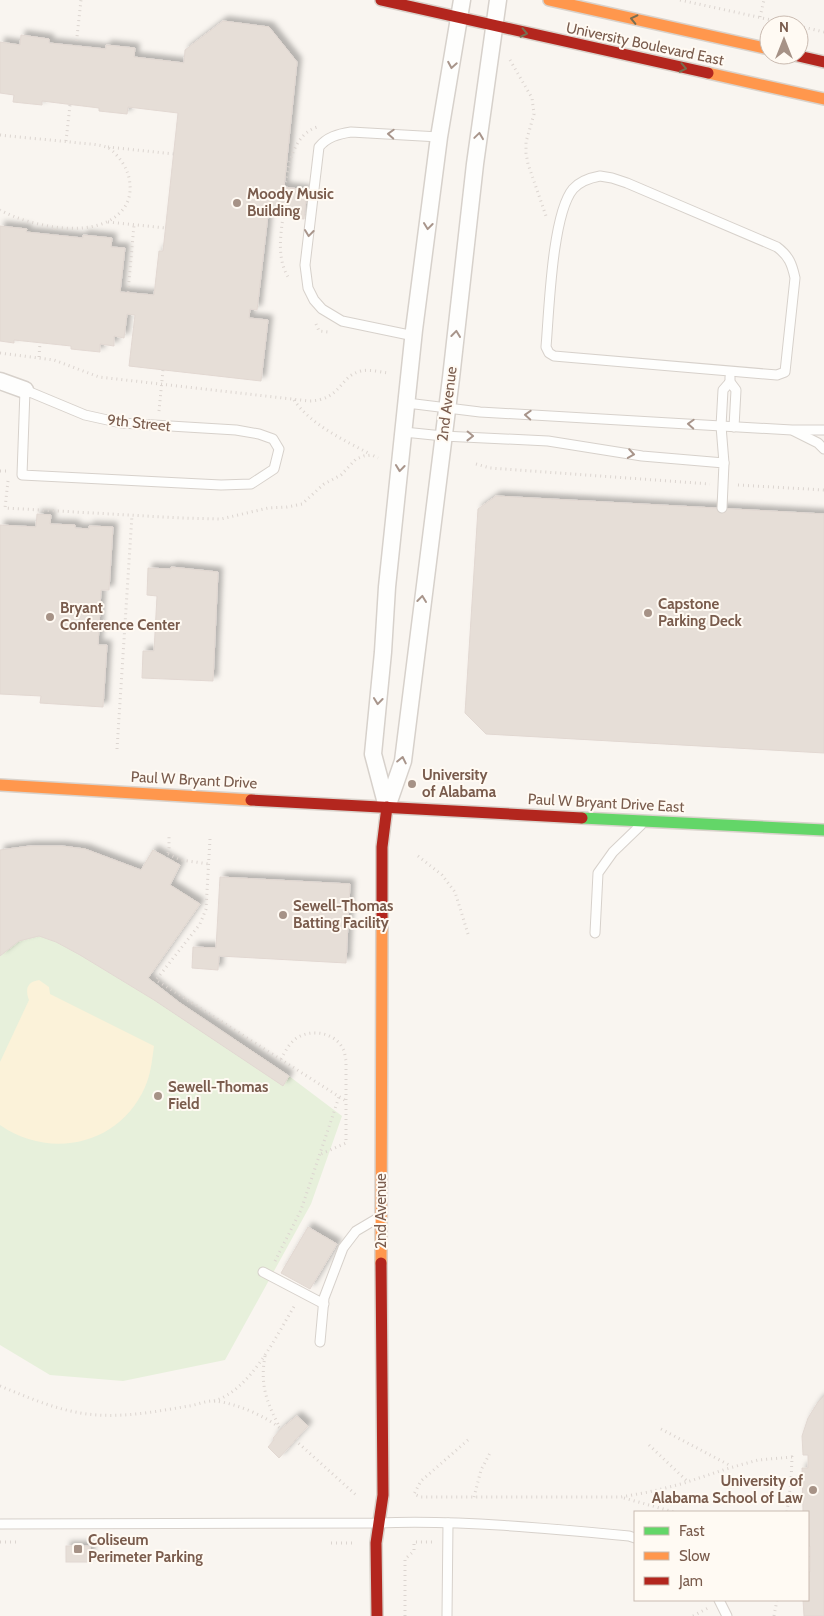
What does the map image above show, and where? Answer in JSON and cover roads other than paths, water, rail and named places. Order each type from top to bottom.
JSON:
[{"type":"main road","name":"University Boulevard East","points":[[381,0],[824,99]]},
{"type":"main road","name":"University Boulevard East","points":[[549,0],[759,47]]},
{"type":"main road","points":[[809,58],[824,62]]},
{"type":"main road","name":"Paul W Bryant Drive","points":[[0,785],[387,807]]},
{"type":"main road","name":"Paul W Bryant Drive East","points":[[387,807],[824,830]]},
{"type":"main road","name":"2nd Avenue","points":[[376,1616],[376,1543],[383,1495],[381,1216],[382,847],[387,807]]},
{"type":"street","name":"2nd Avenue","points":[[387,807],[373,754],[387,587],[414,336],[439,138],[462,0]]},
{"type":"street","name":"2nd Avenue","points":[[387,807],[402,761],[447,407],[475,164],[498,0]]},
{"type":"street","name":"9th Street","points":[[0,381],[25,390]]},
{"type":"lane","points":[[414,336],[342,321],[322,309],[314,300],[308,288],[305,265],[319,147],[325,140],[342,133],[351,132],[439,138]]},
{"type":"lane","points":[[600,176],[612,178],[778,246],[785,253],[792,263],[795,278],[785,372],[777,375],[730,371],[599,361],[549,354],[546,347],[559,224],[565,203],[573,189],[586,179],[600,176]]},
{"type":"lane","points":[[730,371],[730,382],[736,390],[734,427]]},
{"type":"lane","points":[[722,508],[724,463],[721,426],[723,390],[730,382]]},
{"type":"lane","name":"9th Street","points":[[25,390],[85,415],[121,423],[236,430],[259,434],[273,439],[279,449],[274,469],[251,484],[221,485],[22,475],[25,390]]},
{"type":"lane","points":[[407,403],[480,412],[734,427],[824,430]]},
{"type":"lane","points":[[792,430],[818,443],[824,449]]},
{"type":"lane","points":[[404,432],[443,436],[548,441],[642,456],[724,463]]},
{"type":"lane","points":[[595,933],[598,874],[613,852],[646,820]]},
{"type":"lane","points":[[320,1342],[324,1298],[343,1248],[356,1231],[381,1216]]},
{"type":"lane","points":[[265,1273],[324,1304]]},
{"type":"lane","points":[[0,1524],[378,1524],[414,1522],[553,1528],[634,1538]]},
{"type":"lane","points":[[446,1616],[448,1523]]},
{"type":"lane","points":[[720,1601],[727,1616]]},
{"type":"place","name":"Moody Music Building","points":[[237,203]]},
{"type":"place","name":"Capstone Parking Deck","points":[[648,613]]},
{"type":"place","name":"Bryant Conference Center","points":[[50,617]]},
{"type":"place","name":"University of Alabama","points":[[412,784]]},
{"type":"place","name":"Sewell-Thomas Batting Facility","points":[[283,915]]},
{"type":"place","name":"Sewell-Thomas Field","points":[[158,1096]]},
{"type":"place","name":"University of Alabama School of Law","points":[[813,1490]]},
{"type":"place","name":"Coliseum Perimeter Parking","points":[[78,1549]]}]
